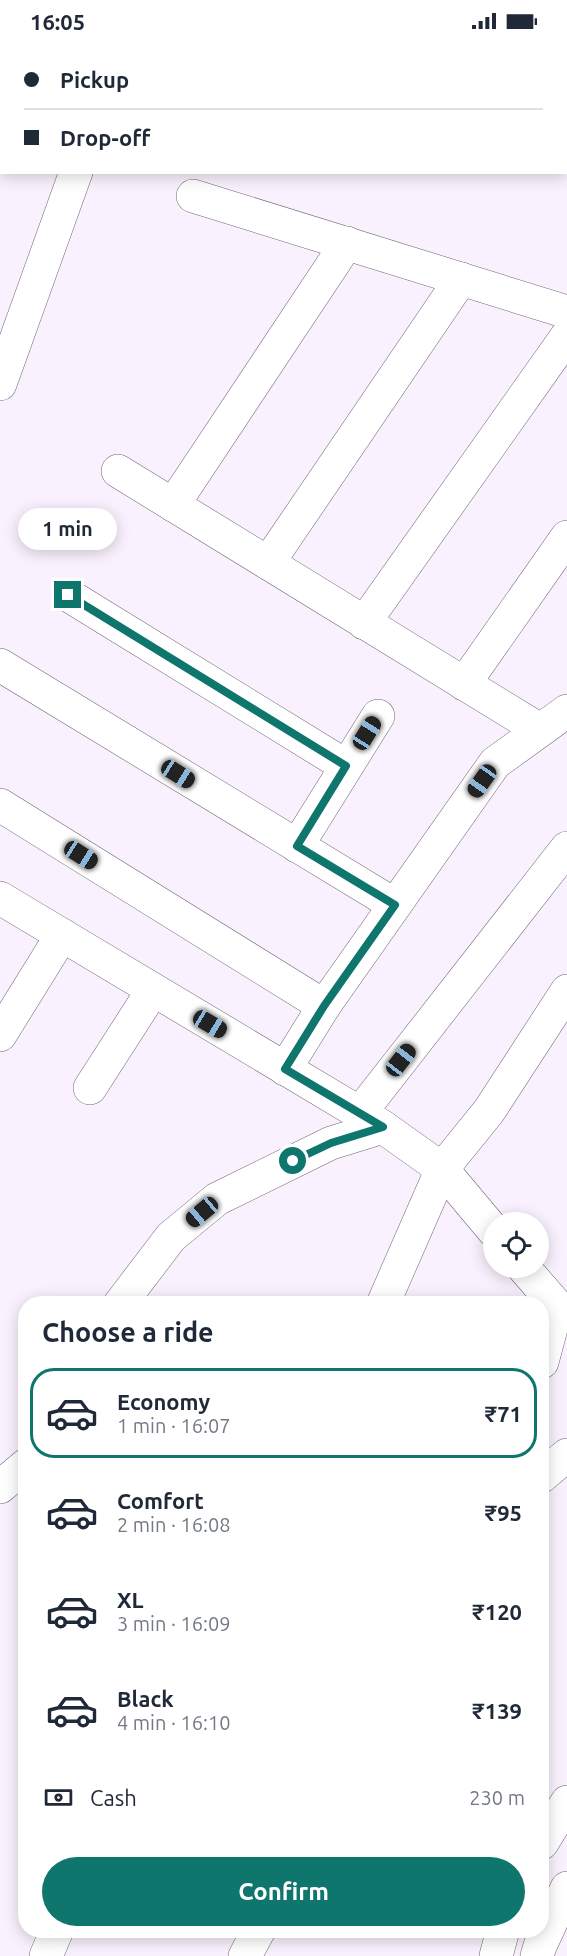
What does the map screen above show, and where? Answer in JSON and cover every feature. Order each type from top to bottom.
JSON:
[{"type":"street","points":[[0,384],[75,174]]},
{"type":"street","points":[[193,196],[567,312]]},
{"type":"street","points":[[173,505],[347,243]]},
{"type":"street","points":[[268,563],[461,279]]},
{"type":"street","points":[[364,623],[567,336]]},
{"type":"street","points":[[118,471],[540,730]]},
{"type":"street","points":[[464,684],[567,537]]},
{"type":"street","points":[[68,595],[346,766]]},
{"type":"street","points":[[0,665],[395,905]]},
{"type":"street","points":[[285,1069],[324,1006],[495,763],[567,711]]},
{"type":"street","points":[[297,846],[378,716]]},
{"type":"street","points":[[0,805],[324,1006]]},
{"type":"street","points":[[126,1296],[171,1237],[217,1198],[331,1143],[371,1120],[567,848]]},
{"type":"street","points":[[0,898],[371,1120],[442,1169],[483,1218]]},
{"type":"street","points":[[0,1035],[62,935]]},
{"type":"street","points":[[90,1088],[153,990]]},
{"type":"street","points":[[386,1296],[442,1169],[489,1111],[567,991]]},
{"type":"street","points":[[534,1278],[562,1308],[549,1343]]},
{"type":"street","points":[[549,1470],[567,1455]]},
{"type":"street","points":[[0,1487],[18,1472]]},
{"type":"street","points":[[549,1832],[567,1802]]},
{"type":"street","points":[[549,1933],[567,1888]]},
{"type":"street","points":[[46,1956],[54,1938]]},
{"type":"street","points":[[245,1956],[255,1938]]},
{"type":"street","points":[[496,1956],[501,1938]]},
{"type":"street","points":[[541,1953],[547,1938]]},
{"type":"route","points":[[68,595],[346,766],[297,846],[395,905],[324,1006],[285,1069],[383,1127],[331,1143],[293,1161]]}]
